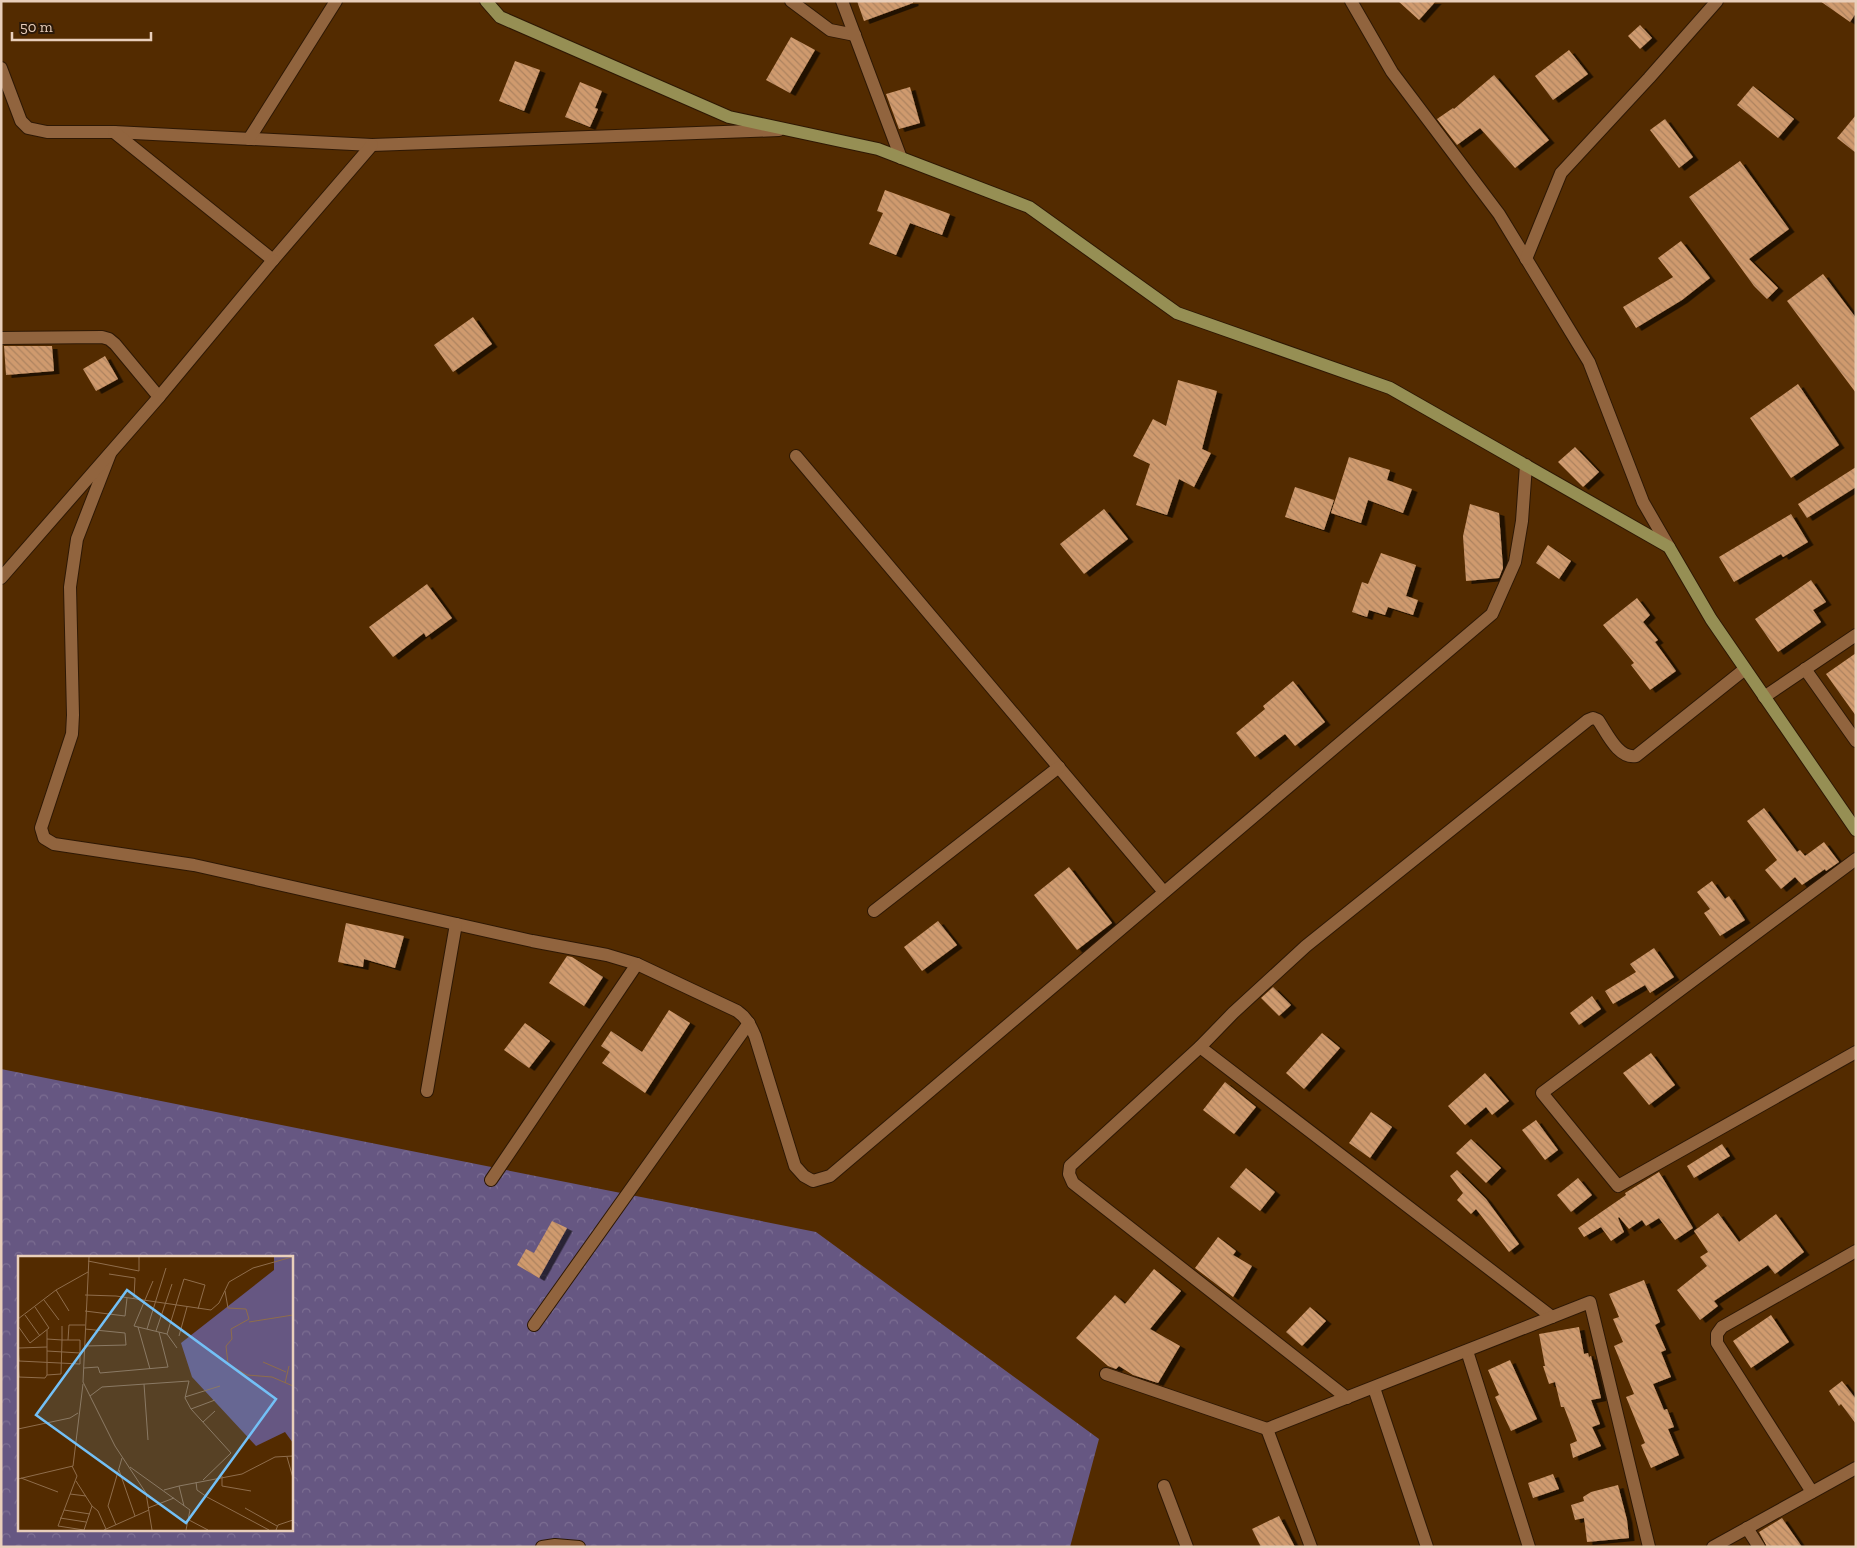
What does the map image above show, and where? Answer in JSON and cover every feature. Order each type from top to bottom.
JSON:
[{"type":"main road","points":[[486,1],[500,17],[729,117],[878,149],[1029,208],[1177,313],[1390,388],[1669,547],[1711,619],[1856,830]]},
{"type":"street","points":[[249,139],[336,1]]},
{"type":"street","points":[[791,1],[830,30],[855,35]]},
{"type":"street","points":[[842,1],[901,158]]},
{"type":"street","points":[[1351,1],[1392,72],[1499,214],[1589,362],[1643,502],[1669,547]]},
{"type":"street","points":[[1526,259],[1561,173],[1717,1]]},
{"type":"street","points":[[1,68],[21,121],[28,128],[47,132],[114,132],[372,145],[786,130]]},
{"type":"street","points":[[114,132],[273,260]]},
{"type":"street","points":[[1,578],[159,397],[372,145]]},
{"type":"street","points":[[1,338],[102,337],[115,344],[159,397]]},
{"type":"street","points":[[110,454],[77,540],[70,587],[72,734],[41,828],[44,838],[54,844],[194,866],[538,943],[591,951],[637,964],[737,1011],[749,1023],[795,1166],[804,1176],[813,1181],[822,1180],[830,1176],[1492,614],[1515,562],[1522,521],[1526,465]]},
{"type":"street","points":[[796,456],[1164,892]]},
{"type":"street","points":[[1764,697],[1856,635]]},
{"type":"street","points":[[1347,1398],[1073,1183],[1069,1174],[1070,1166],[1200,1047],[1233,1012],[1306,946],[1588,720],[1594,718],[1598,720],[1622,754],[1629,757],[1636,756],[1745,669]]},
{"type":"street","points":[[1805,669],[1856,741]]},
{"type":"street","points":[[874,912],[1059,767]]},
{"type":"street","points":[[1856,859],[1542,1093],[1618,1186],[1856,1052]]},
{"type":"street","points":[[427,1091],[456,924]]},
{"type":"street","points":[[492,1180],[637,964]]},
{"type":"street","points":[[534,1325],[749,1023]]},
{"type":"street","points":[[1200,1047],[1552,1317]]},
{"type":"street","points":[[1812,1492],[1717,1343],[1717,1334],[1722,1327],[1856,1251]]},
{"type":"street","points":[[1106,1374],[1267,1429],[1590,1302],[1649,1547]]},
{"type":"street","points":[[1467,1351],[1529,1547]]},
{"type":"street","points":[[1374,1388],[1427,1547]]},
{"type":"street","points":[[1267,1429],[1311,1547]]},
{"type":"street","points":[[1713,1547],[1856,1468]]},
{"type":"street","points":[[1164,1486],[1187,1547]]},
{"type":"street","points":[[1748,1528],[1759,1547]]},
{"type":"street","points":[[542,1547],[555,1545],[579,1547]]},
{"type":"green space","points":[[1,1069],[816,1232],[1099,1439],[1070,1547],[1,1547]]},
{"type":"building","points":[[857,1],[913,1],[913,3],[864,21]]},
{"type":"building","points":[[1398,1],[1436,1],[1419,20]]},
{"type":"building","points":[[1820,1],[1856,1],[1856,13],[1850,22]]},
{"type":"building","points":[[1640,25],[1652,38],[1640,49],[1628,36]]},
{"type":"building","points":[[791,37],[815,50],[790,93],[766,80]]},
{"type":"building","points":[[1569,50],[1588,74],[1553,100],[1535,76]]},
{"type":"building","points":[[515,61],[540,70],[524,111],[499,101]]},
{"type":"building","points":[[1494,75],[1549,140],[1515,168],[1480,128],[1457,145],[1437,119],[1454,109]]},
{"type":"building","points":[[580,82],[602,91],[595,108],[598,109],[590,127],[565,117]]},
{"type":"building","points":[[1753,86],[1794,119],[1778,138],[1737,105]]},
{"type":"building","points":[[910,87],[920,123],[899,129],[886,94]]},
{"type":"building","points":[[1856,115],[1856,153],[1837,138]]},
{"type":"building","points":[[1665,119],[1693,157],[1679,168],[1650,130]]},
{"type":"building","points":[[1740,161],[1789,229],[1749,259],[1778,288],[1767,299],[1754,286],[1689,197]]},
{"type":"building","points":[[885,190],[950,214],[942,235],[910,223],[896,255],[869,244],[883,213],[877,211]]},
{"type":"building","points":[[1681,241],[1710,278],[1682,300],[1636,328],[1623,307],[1673,277],[1658,258]]},
{"type":"building","points":[[1823,274],[1856,318],[1856,393],[1787,301]]},
{"type":"building","points":[[473,317],[492,344],[453,372],[434,345]]},
{"type":"building","points":[[4,346],[52,346],[54,371],[6,375]]},
{"type":"building","points":[[105,356],[118,379],[96,391],[83,369]]},
{"type":"building","points":[[1178,380],[1217,391],[1202,449],[1211,453],[1194,487],[1179,479],[1167,515],[1136,505],[1150,464],[1133,456],[1153,419],[1166,426]]},
{"type":"building","points":[[1798,384],[1839,445],[1791,478],[1750,418]]},
{"type":"building","points":[[1575,447],[1599,472],[1583,487],[1558,462]]},
{"type":"building","points":[[1349,457],[1390,470],[1387,480],[1412,489],[1403,513],[1368,500],[1361,523],[1331,513]]},
{"type":"building","points":[[1856,467],[1856,487],[1807,518],[1798,504]]},
{"type":"building","points":[[1295,487],[1334,500],[1324,530],[1285,517]]},
{"type":"building","points":[[1470,504],[1499,513],[1503,568],[1499,578],[1466,581],[1463,536]]},
{"type":"building","points":[[1104,509],[1128,539],[1084,574],[1060,544]]},
{"type":"building","points":[[1791,514],[1808,542],[1783,557],[1781,554],[1734,582],[1719,557]]},
{"type":"building","points":[[1548,545],[1571,561],[1559,579],[1536,563]]},
{"type":"building","points":[[1381,553],[1416,565],[1406,596],[1418,600],[1413,615],[1388,607],[1385,615],[1369,610],[1367,617],[1352,612],[1362,582],[1368,584]]},
{"type":"building","points":[[1811,580],[1826,602],[1813,610],[1821,622],[1778,652],[1755,619]]},
{"type":"building","points":[[427,584],[452,618],[426,637],[424,633],[393,657],[369,627]]},
{"type":"building","points":[[1637,598],[1650,615],[1643,622],[1658,640],[1655,642],[1676,671],[1650,690],[1631,665],[1634,663],[1603,625]]},
{"type":"building","points":[[1856,653],[1856,716],[1826,674]]},
{"type":"building","points":[[1293,681],[1325,722],[1295,746],[1285,734],[1255,757],[1236,733],[1265,709],[1263,706]]},
{"type":"building","points":[[1764,808],[1797,852],[1800,850],[1805,856],[1824,842],[1839,862],[1802,885],[1795,877],[1781,889],[1765,870],[1777,860],[1747,821]]},
{"type":"building","points":[[1069,867],[1112,923],[1077,950],[1034,895]]},
{"type":"building","points":[[1712,881],[1725,899],[1729,896],[1745,920],[1720,936],[1704,913],[1710,909],[1697,892]]},
{"type":"building","points":[[938,921],[957,945],[922,971],[904,947]]},
{"type":"building","points":[[346,923],[404,936],[395,968],[364,959],[363,967],[338,962]]},
{"type":"building","points":[[1654,948],[1674,977],[1650,993],[1645,985],[1613,1004],[1605,991],[1636,972],[1630,964]]},
{"type":"building","points":[[567,956],[572,957],[603,977],[584,1006],[549,983]]},
{"type":"building","points":[[1273,987],[1291,1005],[1279,1016],[1261,998]]},
{"type":"building","points":[[1592,996],[1601,1009],[1579,1025],[1570,1013]]},
{"type":"building","points":[[669,1010],[690,1023],[645,1093],[602,1063],[610,1052],[601,1046],[611,1031],[642,1052]]},
{"type":"building","points":[[525,1023],[550,1041],[529,1068],[504,1050]]},
{"type":"building","points":[[1322,1033],[1340,1048],[1304,1089],[1286,1073]]},
{"type":"building","points":[[1651,1053],[1675,1085],[1649,1105],[1623,1073]]},
{"type":"building","points":[[1485,1073],[1509,1101],[1492,1115],[1486,1107],[1465,1125],[1448,1106]]},
{"type":"building","points":[[1225,1082],[1256,1107],[1234,1134],[1203,1110]]},
{"type":"building","points":[[1371,1112],[1392,1127],[1370,1158],[1349,1143]]},
{"type":"building","points":[[1536,1120],[1558,1150],[1545,1160],[1522,1130]]},
{"type":"building","points":[[1471,1139],[1501,1168],[1486,1183],[1456,1153]]},
{"type":"building","points":[[1722,1144],[1730,1156],[1694,1178],[1687,1166]]},
{"type":"building","points":[[1246,1168],[1275,1192],[1260,1211],[1230,1187]]},
{"type":"building","points":[[1457,1170],[1486,1199],[1519,1244],[1509,1252],[1476,1209],[1471,1214],[1457,1200],[1463,1193],[1450,1176]]},
{"type":"building","points":[[1659,1172],[1693,1228],[1675,1240],[1659,1218],[1646,1226],[1642,1220],[1629,1229],[1619,1217],[1624,1232],[1611,1241],[1601,1227],[1584,1237],[1578,1228],[1626,1195],[1625,1193]]},
{"type":"building","points":[[1578,1178],[1592,1195],[1571,1212],[1557,1195]]},
{"type":"building","points":[[1718,1213],[1739,1242],[1776,1214],[1804,1252],[1775,1274],[1768,1265],[1714,1301],[1718,1306],[1700,1320],[1677,1290],[1707,1266],[1700,1257],[1708,1252],[1694,1231]]},
{"type":"building","points":[[552,1221],[567,1228],[539,1278],[517,1265],[526,1249],[534,1253]]},
{"type":"building","points":[[1218,1237],[1236,1251],[1233,1255],[1252,1266],[1233,1297],[1195,1268]]},
{"type":"building","points":[[1154,1269],[1181,1291],[1150,1329],[1180,1346],[1158,1383],[1133,1375],[1119,1366],[1116,1369],[1108,1366],[1076,1338],[1115,1295],[1125,1304]]},
{"type":"building","points":[[1644,1280],[1660,1322],[1655,1325],[1666,1350],[1661,1352],[1671,1377],[1653,1384],[1664,1410],[1667,1409],[1674,1427],[1668,1429],[1679,1455],[1651,1468],[1641,1445],[1645,1443],[1626,1397],[1634,1394],[1614,1346],[1623,1342],[1613,1319],[1619,1317],[1609,1294]]},
{"type":"building","points":[[1310,1307],[1326,1321],[1302,1346],[1286,1332]]},
{"type":"building","points":[[1771,1315],[1789,1342],[1751,1368],[1733,1341]]},
{"type":"building","points":[[1579,1327],[1584,1354],[1588,1353],[1589,1357],[1591,1356],[1601,1398],[1591,1400],[1600,1424],[1592,1427],[1601,1446],[1573,1458],[1570,1444],[1577,1441],[1564,1407],[1561,1407],[1555,1382],[1549,1384],[1543,1366],[1545,1366],[1539,1334]]},
{"type":"building","points":[[1510,1360],[1537,1419],[1511,1431],[1495,1397],[1499,1395],[1488,1370]]},
{"type":"building","points":[[1842,1381],[1856,1399],[1856,1424],[1841,1404],[1839,1406],[1829,1391]]},
{"type":"building","points":[[1553,1474],[1559,1489],[1533,1498],[1528,1483]]},
{"type":"building","points":[[1618,1485],[1627,1520],[1629,1538],[1587,1542],[1584,1518],[1575,1520],[1571,1505],[1584,1501],[1583,1497],[1591,1492]]},
{"type":"building","points":[[1279,1516],[1295,1547],[1261,1547],[1252,1529]]},
{"type":"building","points":[[1782,1518],[1802,1547],[1767,1547],[1759,1532]]}]
